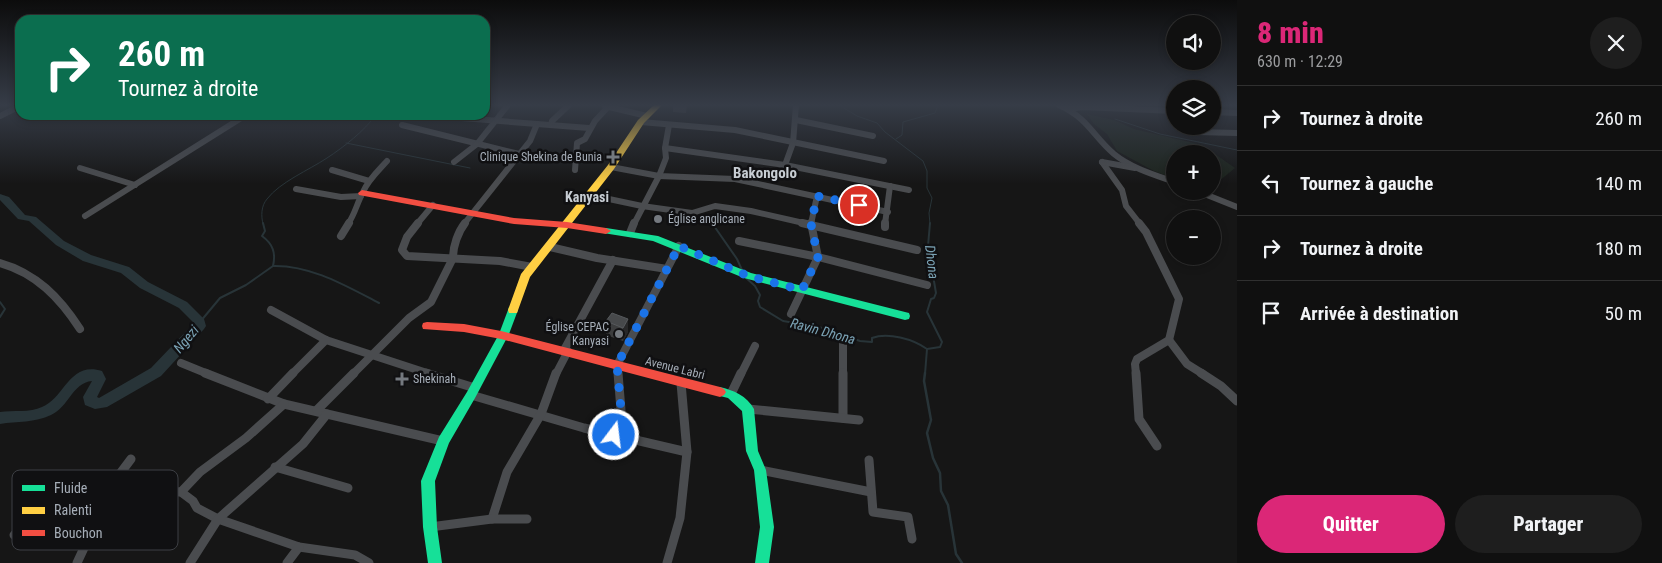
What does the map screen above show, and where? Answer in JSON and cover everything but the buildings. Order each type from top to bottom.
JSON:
[{"type":"street","points":[[85,216],[221,131]]},
{"type":"street","points":[[427,131],[519,154]]},
{"type":"street","points":[[454,162],[477,144],[486,131]]},
{"type":"street","points":[[317,410],[409,318],[431,302],[453,258],[453,250],[461,228],[530,141],[534,131]]},
{"type":"street","points":[[575,170],[577,143],[585,139],[589,131]]},
{"type":"street","points":[[435,563],[430,528],[428,481],[443,441],[473,392],[504,334],[525,276],[590,195],[636,131]]},
{"type":"street","points":[[630,233],[666,158],[665,148],[668,131]]},
{"type":"street","points":[[742,131],[884,161]]},
{"type":"street","points":[[785,165],[793,143],[795,131]]},
{"type":"street","points":[[850,131],[873,136]]},
{"type":"street","points":[[1096,131],[1115,155],[1166,179]]},
{"type":"street","points":[[1221,133],[1237,133]]},
{"type":"street","points":[[665,148],[785,165],[909,190]]},
{"type":"street","points":[[341,236],[356,212],[369,181],[387,161]]},
{"type":"street","points":[[1144,170],[1102,162],[1122,190],[1126,206],[1146,232],[1178,299],[1169,340],[1138,359],[1135,364],[1138,419],[1157,446]]},
{"type":"street","points":[[611,167],[659,176],[735,179],[888,212]]},
{"type":"street","points":[[80,168],[135,185]]},
{"type":"street","points":[[332,170],[369,181]]},
{"type":"street","points":[[885,226],[890,186]]},
{"type":"street","points":[[296,189],[341,197],[362,195],[433,205],[514,221],[567,225],[655,238],[679,246],[748,276],[905,316]]},
{"type":"street","points":[[590,195],[642,206],[692,213],[715,206],[752,211],[917,250]]},
{"type":"street","points":[[792,314],[818,257],[811,224],[817,196]]},
{"type":"street","points":[[1220,200],[1237,207]]},
{"type":"street","points":[[433,205],[407,237],[402,250],[407,256],[500,262],[532,267]]},
{"type":"street","points":[[739,241],[818,257],[927,285]]},
{"type":"street","points":[[550,246],[597,258],[667,269]]},
{"type":"street","points":[[614,435],[621,410],[617,365],[679,246]]},
{"type":"street","points":[[492,519],[507,472],[541,414],[566,350],[613,260]]},
{"type":"street","points":[[0,263],[12,266],[37,279],[72,314],[80,329]]},
{"type":"street","points":[[271,310],[326,340],[473,392],[584,428],[687,452]]},
{"type":"street","name":"Avenue Labri","points":[[427,326],[443,326],[504,334],[566,350],[681,383],[731,394],[746,405],[748,409]]},
{"type":"street","points":[[268,399],[326,340]]},
{"type":"street","points":[[1169,340],[1187,364],[1221,386],[1237,401]]},
{"type":"street","points":[[843,344],[843,418]]},
{"type":"street","points":[[731,394],[755,346]]},
{"type":"street","points":[[181,363],[284,404],[317,410],[443,441]]},
{"type":"street","points":[[667,563],[680,518],[687,452],[681,383]]},
{"type":"street","points":[[181,492],[200,472],[246,438],[284,404]]},
{"type":"street","points":[[762,563],[766,527],[760,470],[752,451],[748,409],[859,420]]},
{"type":"street","points":[[190,563],[218,519],[303,444],[327,414]]},
{"type":"street","points":[[123,470],[131,459]]},
{"type":"street","points":[[869,460],[873,512],[908,517],[912,539]]},
{"type":"street","points":[[275,467],[348,488]]},
{"type":"street","points":[[760,470],[871,492]]},
{"type":"street","points":[[178,492],[193,501],[197,508],[218,519],[299,547],[355,555],[369,563]]},
{"type":"street","points":[[430,528],[492,519],[527,519]]},
{"type":"street","points":[[288,563],[299,547]]},
{"type":"street","points":[[77,563],[83,550]]},
{"type":"shaded area","points":[[1103,131],[1144,131],[1202,145],[1166,145],[1166,176],[1117,151]]},
{"type":"shaded area","points":[[1221,158],[1235,168],[1221,179]]},
{"type":"waterway","points":[[347,143],[362,131]]},
{"type":"waterway","name":"Dhona","points":[[884,131],[923,161],[927,171],[927,188],[932,198],[929,213],[930,224]]},
{"type":"waterway","points":[[896,139],[902,135],[902,131]]},
{"type":"waterway","points":[[1152,131],[1237,150]]},
{"type":"waterway","points":[[263,224],[262,214],[265,202],[279,187],[320,163],[347,143]]},
{"type":"waterway","points":[[347,143],[470,168]]},
{"type":"waterway","name":"Ngezi","points":[[0,197],[6,199],[22,217],[32,219],[60,243],[87,258],[125,270],[144,285],[183,305],[200,322],[200,326],[156,372],[102,403],[95,404],[90,401],[90,397],[100,379],[97,375],[86,376],[74,382],[60,403],[47,411],[34,415],[0,418]]},
{"type":"waterway","name":"Ravin Dhona","points":[[710,218],[712,224]]},
{"type":"waterway","points":[[263,223],[265,231],[262,236],[273,249],[273,266]]},
{"type":"waterway","name":"Ravin Dhona","points":[[712,223],[737,259],[742,270]]},
{"type":"waterway","name":"Dhona","points":[[927,349],[940,347],[942,342],[927,312],[931,299],[934,298],[936,293],[928,246],[930,224]]},
{"type":"waterway","points":[[200,322],[220,298],[246,285],[273,266]]},
{"type":"waterway","points":[[273,266],[301,269],[315,273],[379,303]]},
{"type":"waterway","name":"Ravin Dhona","points":[[745,277],[755,286],[760,295],[758,301],[760,307],[783,321],[819,327],[860,341],[872,342],[872,338],[878,336],[893,336],[915,342],[927,349]]},
{"type":"waterway","points":[[0,302],[5,309],[0,317]]},
{"type":"waterway","name":"Dhona","points":[[925,374],[927,349]]},
{"type":"waterway","name":"Dhona","points":[[925,373],[924,381],[931,420],[927,433],[933,458],[940,473],[941,491],[948,505],[956,554],[962,563]]},
{"type":"traffic: fast","points":[[606,231],[655,238],[748,276],[905,316]]},
{"type":"traffic: fast","points":[[435,563],[430,527],[428,481],[443,441],[471,395],[504,334],[513,310]]},
{"type":"traffic: fast","points":[[720,392],[731,394],[748,409],[752,451],[760,470],[767,527],[762,563]]},
{"type":"traffic: slow","points":[[513,310],[525,276],[611,167],[635,131]]},
{"type":"traffic: jam","points":[[362,193],[514,221],[567,225],[606,231]]},
{"type":"traffic: jam","points":[[427,326],[464,328],[537,343],[664,379],[720,392]]},
{"type":"place","name":"Clinique Shekina de Bunia","points":[[613,157]]},
{"type":"place","name":"Église anglicane","points":[[658,219]]},
{"type":"place","name":"Église CEPAC Kanyasi","points":[[619,334]]},
{"type":"place","name":"Shekinah","points":[[402,379]]},
{"type":"district","name":"Bakongolo","points":[[765,173]]},
{"type":"district","name":"Kanyasi","points":[[587,197]]},
{"type":"route","points":[[614,435],[621,410],[617,365],[679,246],[748,276],[802,290],[818,257],[811,224],[817,196],[859,205]]}]
